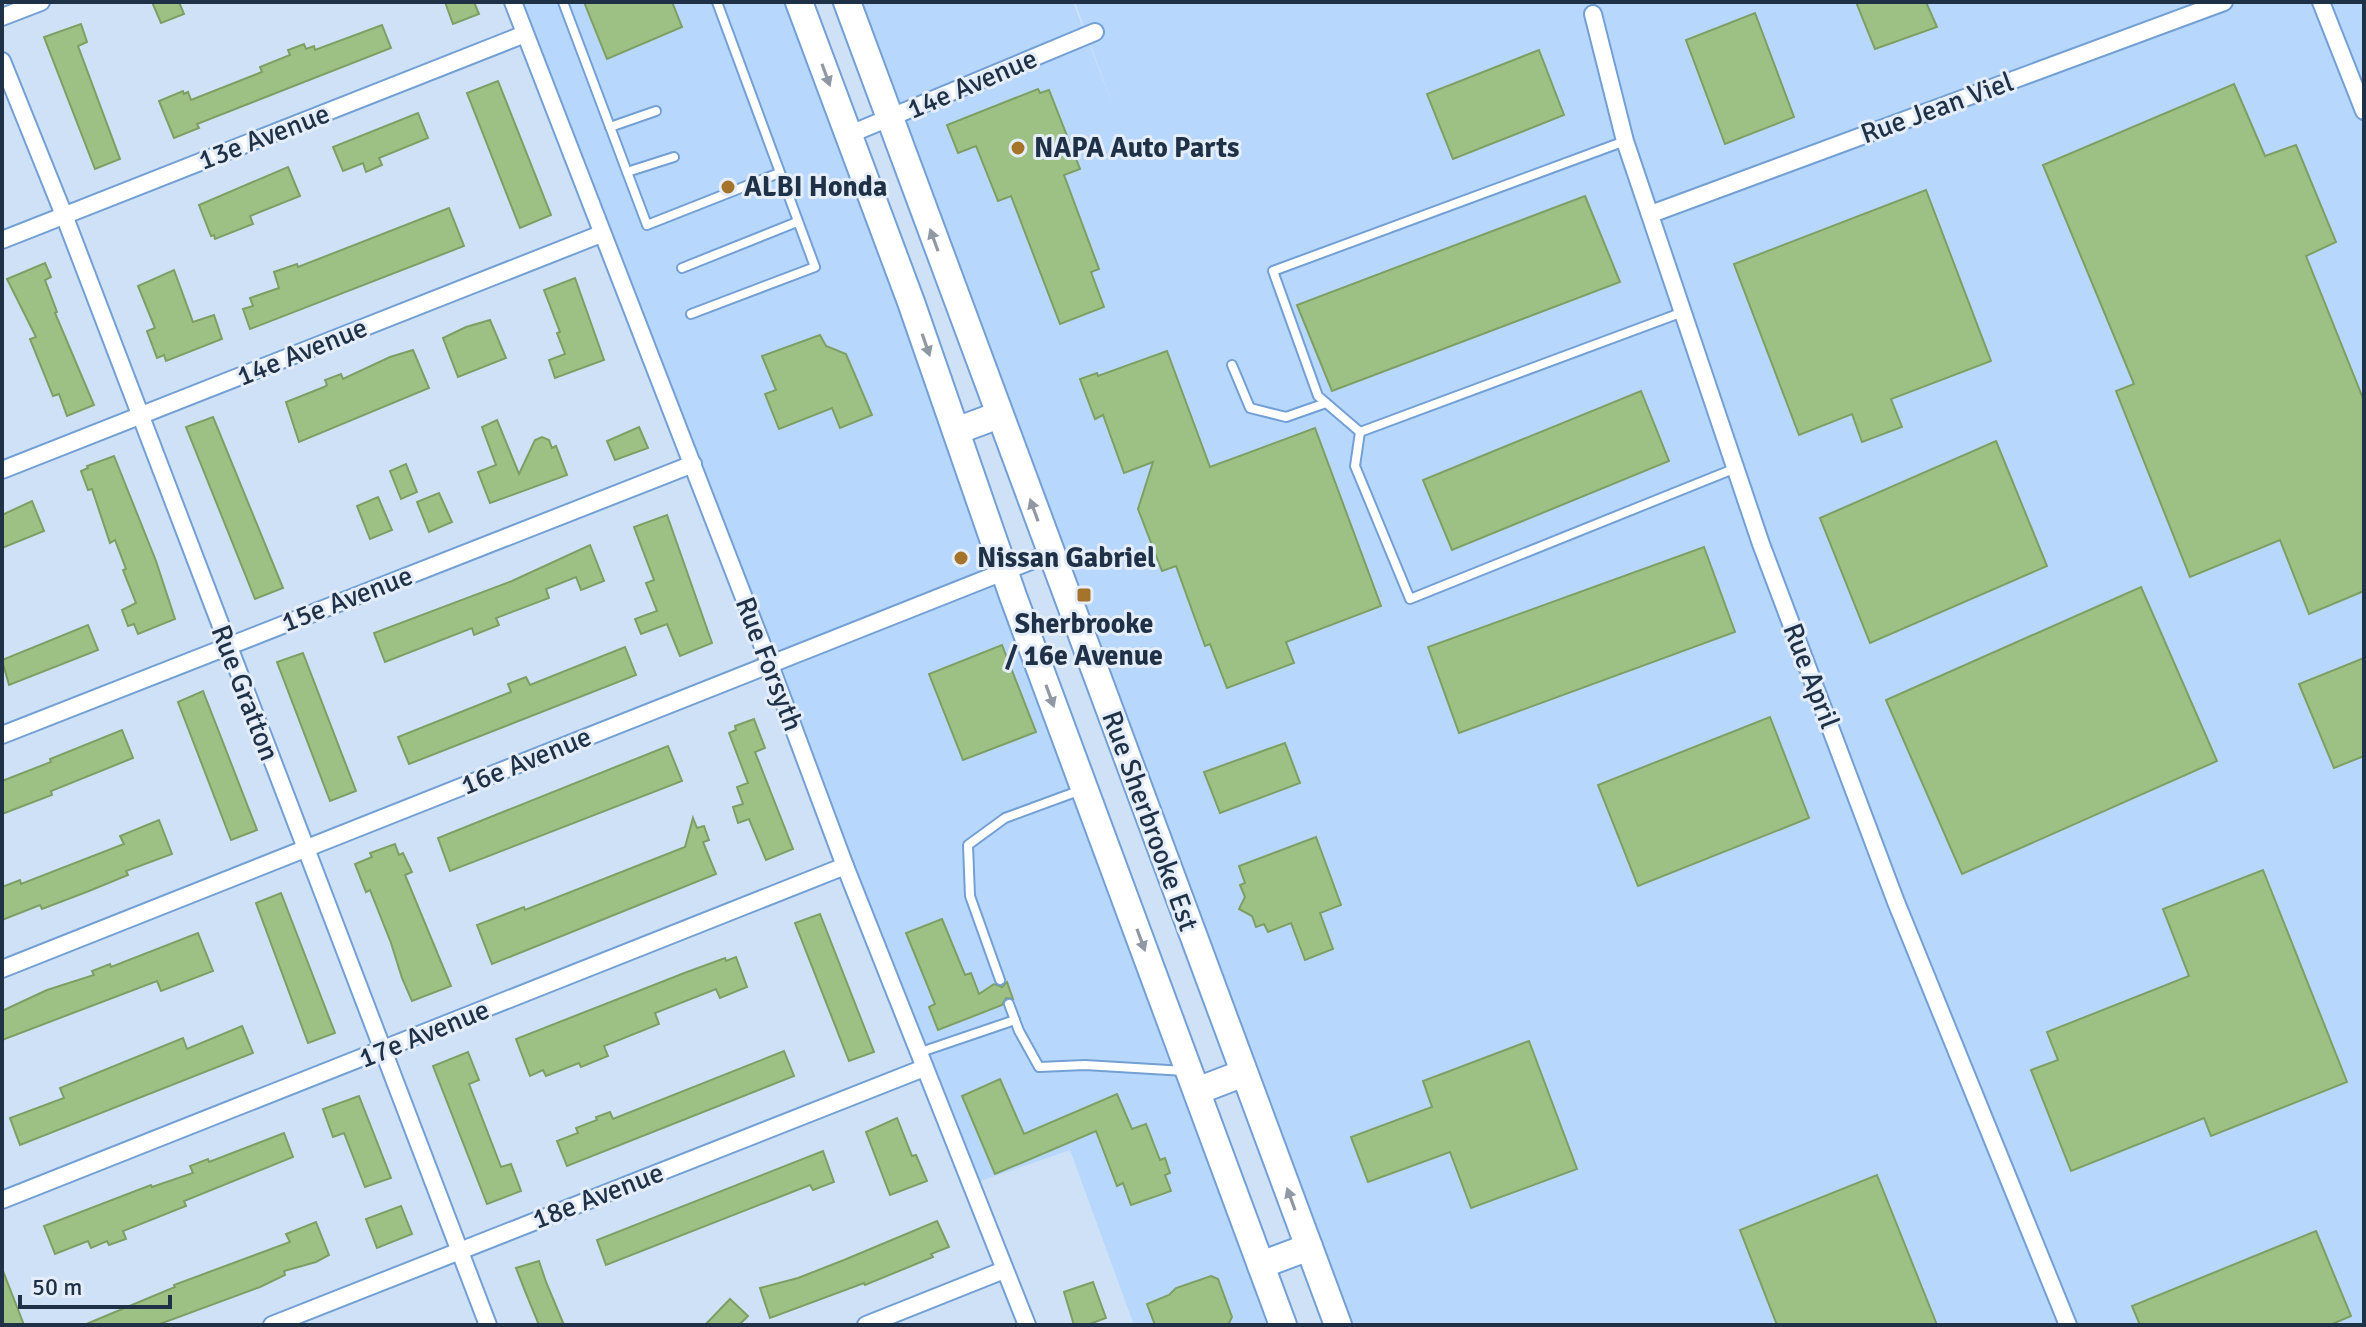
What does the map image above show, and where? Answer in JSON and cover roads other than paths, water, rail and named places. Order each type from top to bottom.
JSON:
[{"type":"main road","name":"Rue Sherbrooke Est","points":[[799,2],[911,302],[1004,572],[1283,1325]]},
{"type":"main road","name":"Rue Sherbrooke Est","points":[[847,2],[1338,1325]]},
{"type":"main road","points":[[911,302],[952,287]]},
{"type":"main road","points":[[956,431],[999,415]]},
{"type":"main road","points":[[1193,1082],[1244,1073]]},
{"type":"main road","points":[[1261,1265],[1309,1247]]},
{"type":"street","points":[[2,17],[41,2]]},
{"type":"street","name":"Rue Forsyth","points":[[513,2],[845,866],[1027,1325]]},
{"type":"street","name":"Rue Jean Viel","points":[[1651,214],[2224,2]]},
{"type":"street","points":[[2321,2],[2364,111]]},
{"type":"street","name":"Rue April","points":[[1593,14],[1625,141],[1761,544],[1890,887],[2068,1325]]},
{"type":"street","name":"14e Avenue","points":[[848,135],[1095,32]]},
{"type":"street","name":"13e Avenue","points":[[2,240],[525,34]]},
{"type":"street","name":"Rue Gratton","points":[[2,61],[141,415],[226,646],[488,1325]]},
{"type":"street","name":"14e Avenue","points":[[2,470],[601,234]]},
{"type":"street","name":"15e Avenue","points":[[2,735],[693,464]]},
{"type":"street","name":"16e Avenue","points":[[2,969],[1051,553]]},
{"type":"street","name":"17e Avenue","points":[[2,1200],[845,866]]},
{"type":"street","name":"18e Avenue","points":[[272,1325],[921,1061]]},
{"type":"street","points":[[866,1325],[1004,1270]]},
{"type":"lane","points":[[563,2],[647,225],[779,173]]},
{"type":"lane","points":[[691,314],[815,267],[717,2]]},
{"type":"lane","points":[[610,127],[656,111]]},
{"type":"lane","points":[[1360,432],[1318,396],[1273,271],[1625,141]]},
{"type":"lane","points":[[627,172],[674,157]]},
{"type":"lane","points":[[682,268],[797,222]]},
{"type":"lane","points":[[1360,432],[1684,312]]},
{"type":"lane","points":[[1232,365],[1250,408],[1286,417],[1326,403]]},
{"type":"lane","points":[[1360,432],[1355,466],[1410,599],[1736,468]]},
{"type":"lane","points":[[1000,980],[970,896],[968,845],[1005,818],[1085,789]]},
{"type":"lane","points":[[1009,1004],[1039,1067],[1085,1065],[1193,1082]]},
{"type":"lane","points":[[921,1061],[1015,1020]]},
{"type":"place","name":"NAPA Auto Parts","points":[[1018,148]]},
{"type":"place","name":"ALBI Honda","points":[[728,187]]},
{"type":"place","name":"Nissan Gabriel","points":[[961,558]]},
{"type":"place","name":"Sherbrooke / 16e Avenue","points":[[1084,595]]}]
